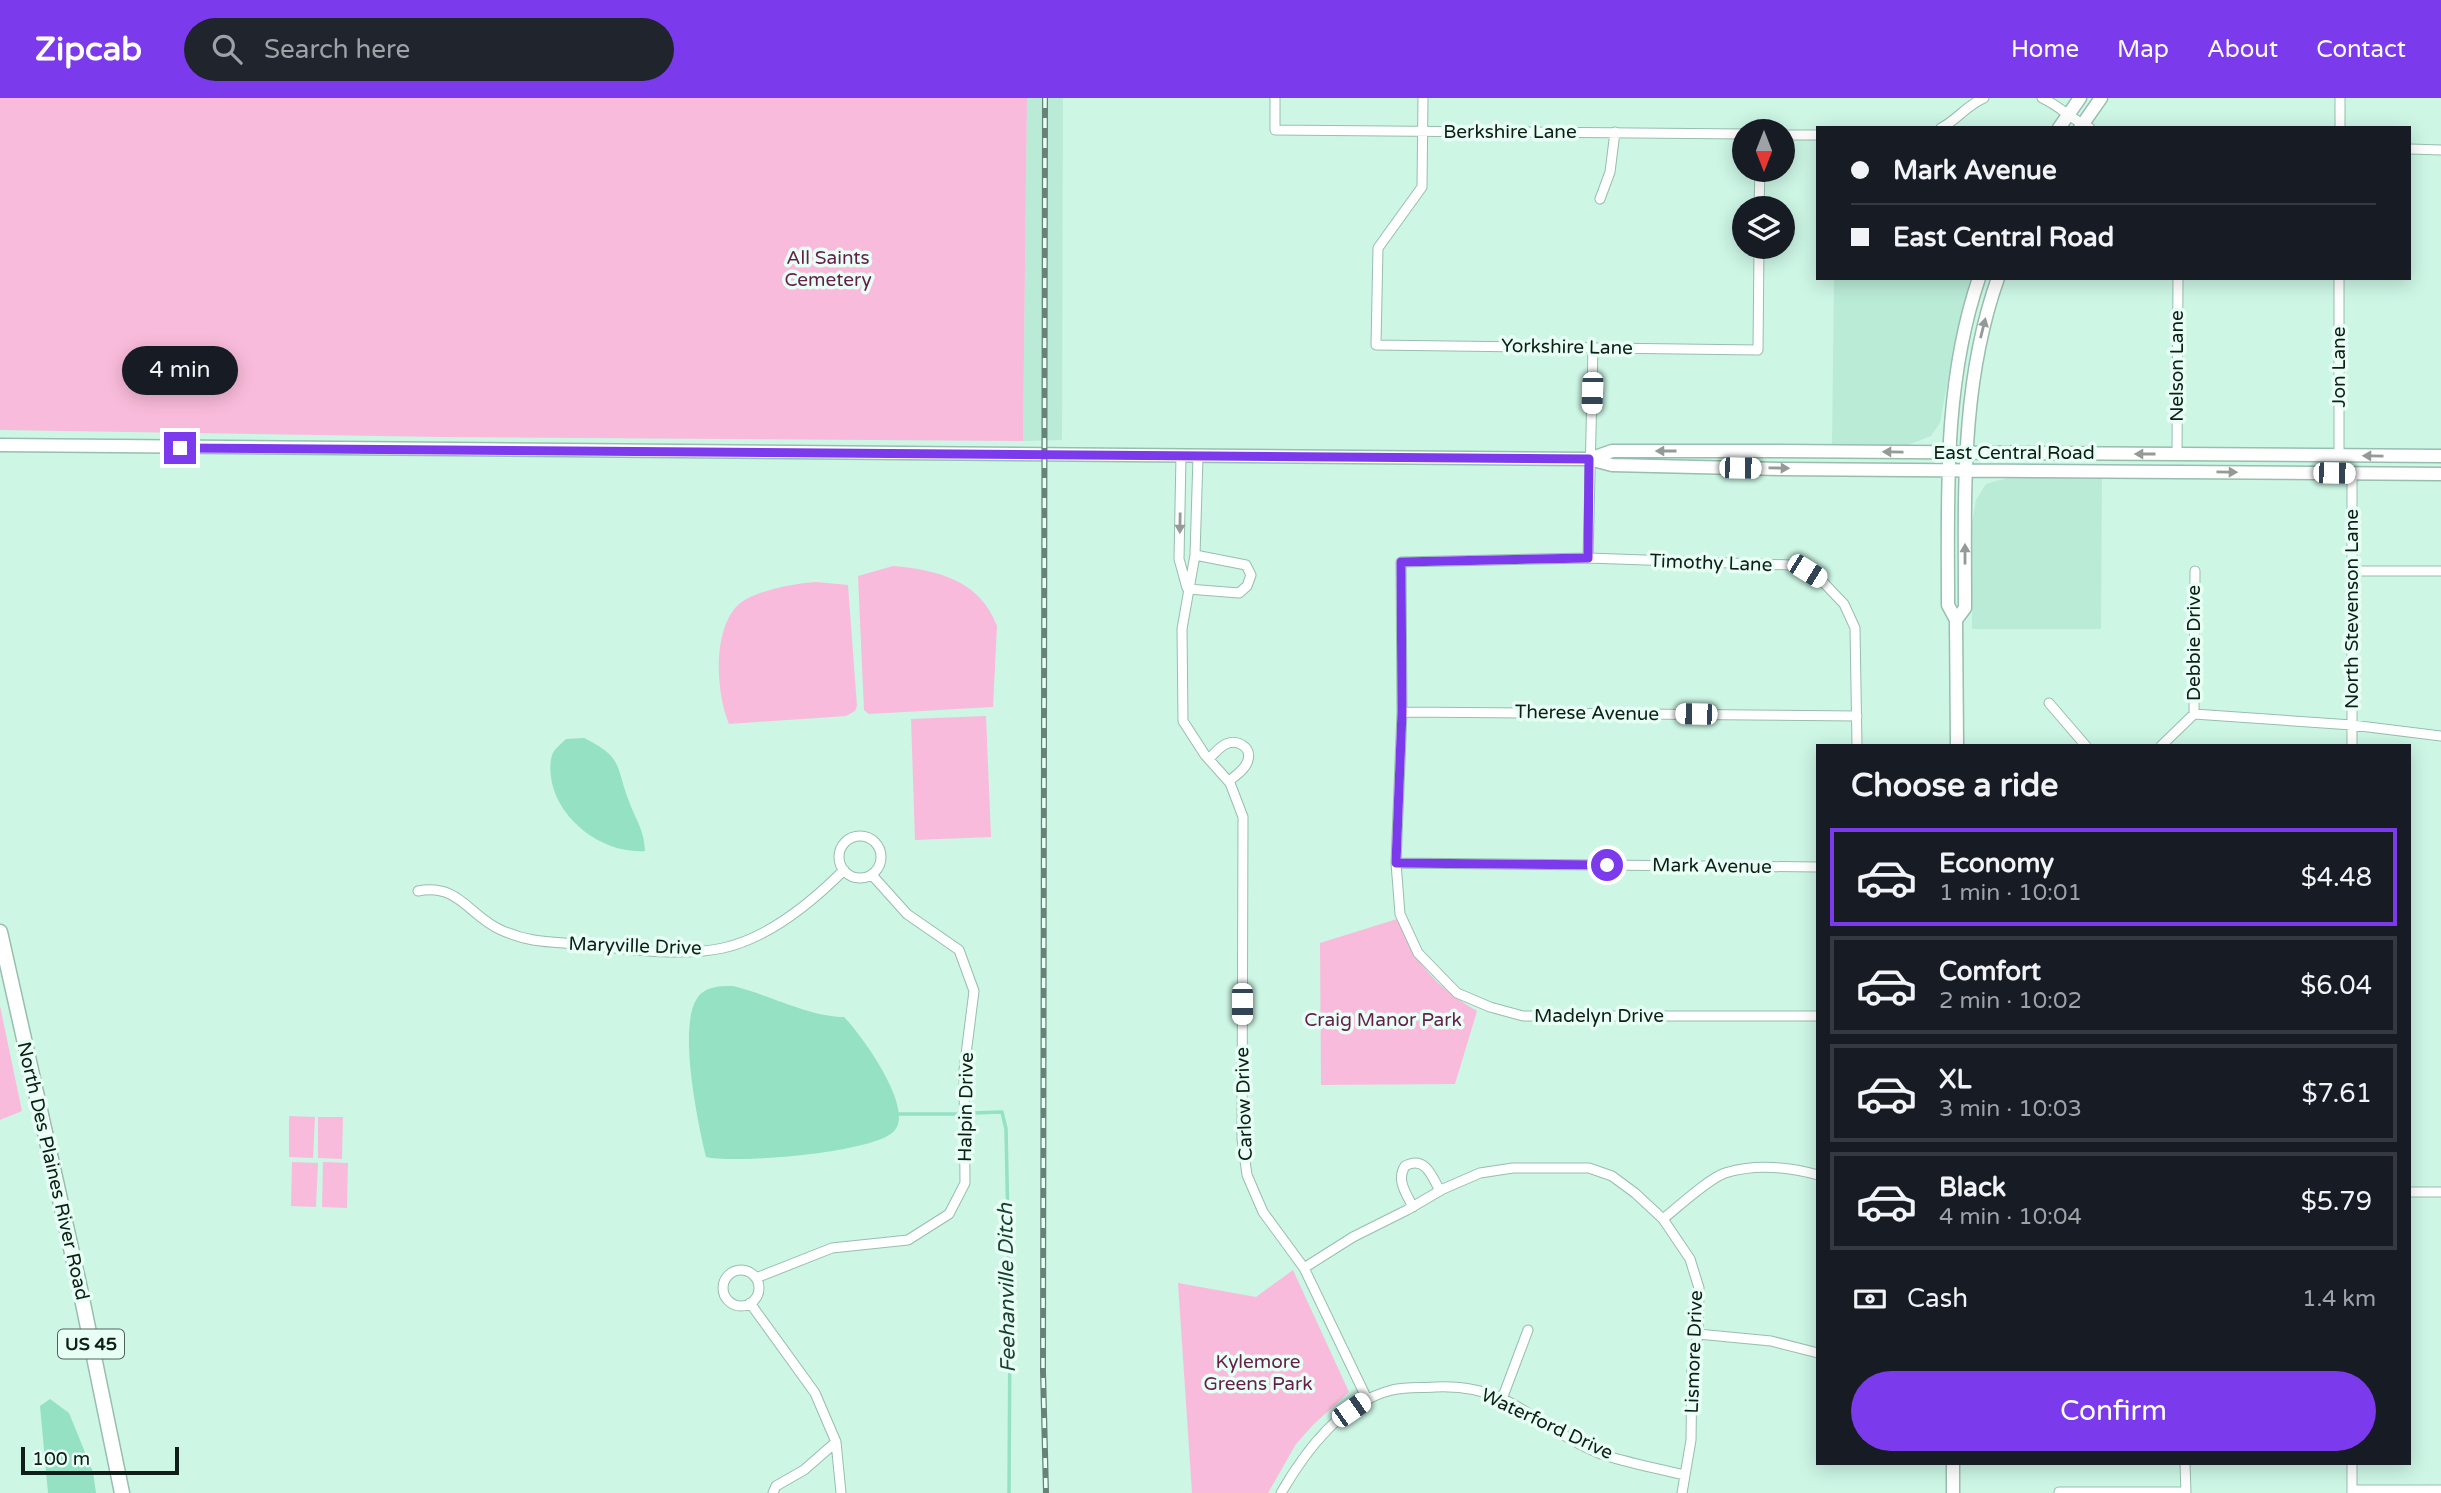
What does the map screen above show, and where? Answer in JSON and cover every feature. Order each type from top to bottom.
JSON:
[{"type":"main road","points":[[2060,126],[2080,98]]},
{"type":"main road","points":[[2085,126],[2101,98]]},
{"type":"main road","points":[[1956,744],[1956,620],[1948,605],[1949,420],[1956,369],[1978,280]]},
{"type":"main road","points":[[1956,620],[1965,608],[1967,424],[1975,361],[1997,280]]},
{"type":"main road","name":"East Central Road","points":[[0,445],[1589,459],[1612,465],[2441,474]]},
{"type":"main road","name":"East Central Road","points":[[1589,459],[1612,452],[2441,456]]},
{"type":"main road","name":"North Des Plaines River Road","points":[[0,933],[79,1284],[122,1493]]},
{"type":"main road","points":[[1953,1465],[1953,1493]]},
{"type":"street","name":"Berkshire Lane","points":[[1275,98],[1275,130],[1732,134]]},
{"type":"street","points":[[1423,98],[1423,132]]},
{"type":"street","points":[[1945,126],[1976,101],[1984,98]]},
{"type":"street","points":[[2042,98],[2083,126]]},
{"type":"street","points":[[2340,98],[2340,126]]},
{"type":"street","name":"Yorkshire Lane","points":[[1423,132],[1422,187],[1378,248],[1376,345],[1758,350],[1759,259]]},
{"type":"street","points":[[1600,199],[1610,172],[1615,132]]},
{"type":"street","points":[[1796,135],[1816,135]]},
{"type":"street","points":[[2411,149],[2441,150]]},
{"type":"street","name":"Nelson Lane","points":[[2177,454],[2178,280]]},
{"type":"street","name":"Jon Lane","points":[[2339,280],[2339,455]]},
{"type":"street","points":[[1588,558],[1594,348]]},
{"type":"street","name":"Carlow Drive","points":[[1181,456],[1179,559],[1188,589]]},
{"type":"street","name":"Carlow Drive","points":[[1198,457],[1195,555],[1182,629],[1183,721],[1228,781],[1243,817],[1244,1151],[1247,1175],[1263,1212],[1304,1268],[1367,1399]]},
{"type":"street","name":"North Stevenson Lane","points":[[2352,473],[2352,744]]},
{"type":"street","points":[[1188,589],[1239,593],[1247,586],[1251,575],[1246,565],[1195,555]]},
{"type":"street","name":"Timothy Lane","points":[[1401,562],[1588,558],[1790,565],[1807,571],[1823,582],[1844,604],[1855,628],[1857,744]]},
{"type":"street","name":"Madelyn Drive","points":[[1401,562],[1402,712],[1396,863],[1400,915],[1418,953],[1457,993],[1490,1007],[1522,1016],[1816,1016]]},
{"type":"street","name":"Debbie Drive","points":[[2194,571],[2194,714]]},
{"type":"street","points":[[2352,571],[2441,571]]},
{"type":"street","points":[[2049,703],[2084,744]]},
{"type":"street","name":"Therese Avenue","points":[[1402,712],[1857,716]]},
{"type":"street","points":[[2163,744],[2194,714],[2352,725],[2441,736]]},
{"type":"street","points":[[1209,759],[1226,744],[1237,742],[1243,745],[1248,760],[1245,767],[1228,781]]},
{"type":"street","points":[[856,836],[864,836],[877,843],[882,856],[878,870],[872,875],[860,879],[848,875],[839,857],[844,843],[856,836]]},
{"type":"street","name":"Mark Avenue","points":[[1396,863],[1816,867]]},
{"type":"street","name":"Maryville Drive","points":[[418,891],[430,888],[446,891],[459,897],[488,923],[528,941],[626,950],[700,951],[739,944],[770,930],[829,885],[844,870]]},
{"type":"street","name":"Halpin Drive","points":[[756,1278],[832,1248],[908,1240],[949,1214],[965,1183],[964,1070],[974,991],[959,950],[907,914],[872,875]]},
{"type":"street","points":[[1413,1207],[1402,1184],[1401,1176],[1405,1166],[1418,1162],[1424,1165],[1440,1191]]},
{"type":"street","points":[[1663,1219],[1724,1174],[1764,1167],[1802,1170],[1816,1174]]},
{"type":"street","name":"Lismore Drive","points":[[1304,1268],[1353,1237],[1480,1173],[1513,1168],[1589,1168],[1612,1177],[1636,1193],[1663,1219],[1689,1259],[1699,1288],[1698,1334],[1692,1367],[1691,1440],[1682,1493]]},
{"type":"street","points":[[2411,1192],[2441,1192]]},
{"type":"street","points":[[738,1270],[748,1271],[756,1278],[758,1292],[750,1303],[740,1306],[730,1302],[723,1294],[723,1283],[728,1274],[738,1270]]},
{"type":"street","points":[[750,1303],[815,1393],[836,1443],[841,1493]]},
{"type":"street","points":[[1502,1399],[1528,1331]]},
{"type":"street","points":[[1698,1334],[1771,1341],[1816,1352]]},
{"type":"street","name":"Waterford Drive","points":[[1281,1493],[1294,1470],[1335,1421],[1367,1399],[1393,1390],[1462,1386],[1502,1399],[1567,1438],[1602,1454],[1684,1475]]},
{"type":"street","points":[[773,1493],[776,1486],[804,1470],[836,1443]]},
{"type":"street","points":[[2059,1492],[2186,1492],[2185,1465]]},
{"type":"street","points":[[2352,1465],[2352,1491],[2441,1490]]},
{"type":"shaded area","points":[[1027,98],[1063,98],[1062,440],[1023,441]]},
{"type":"shaded area","points":[[1834,280],[1971,280],[1956,335],[1940,423],[1931,436],[1908,445],[1832,445]]},
{"type":"shaded area","points":[[2010,477],[2102,478],[2101,629],[1972,629],[1972,523],[1976,500],[1986,484]]},
{"type":"shaded area","points":[[584,738],[606,752],[617,765],[642,832],[645,851],[630,851],[600,841],[575,823],[557,798],[551,775],[552,754],[566,739]]},
{"type":"shaded area","points":[[733,986],[817,1013],[844,1017],[873,1054],[892,1089],[899,1119],[895,1130],[883,1138],[862,1145],[805,1155],[745,1159],[706,1157],[691,1075],[689,1029],[698,997],[709,989]]},
{"type":"shaded area","points":[[50,1399],[69,1413],[93,1472],[96,1493],[48,1493],[40,1406]]},
{"type":"green space","name":"All Saints Cemetery","points":[[0,98],[1027,98],[1023,441],[442,437],[0,430]]},
{"type":"green space","points":[[893,566],[925,571],[955,580],[980,598],[989,610],[997,626],[993,707],[869,714],[864,710],[858,576]]},
{"type":"green space","points":[[816,582],[848,585],[857,706],[855,711],[846,716],[729,724],[721,696],[719,663],[720,646],[730,616],[745,600],[764,592]]},
{"type":"green space","points":[[986,716],[991,837],[915,840],[911,719]]},
{"type":"green space","name":"Craig Manor Park","points":[[1397,919],[1411,949],[1428,972],[1450,993],[1477,1011],[1455,1084],[1321,1085],[1320,943]]},
{"type":"green space","points":[[0,1006],[22,1111],[0,1120]]},
{"type":"green space","points":[[289,1116],[315,1117],[313,1158],[289,1157]]},
{"type":"green space","points":[[318,1117],[343,1117],[342,1159],[318,1158]]},
{"type":"green space","points":[[292,1162],[318,1163],[316,1207],[291,1206]]},
{"type":"green space","points":[[323,1162],[348,1163],[347,1208],[322,1207]]},
{"type":"green space","name":"Kylemore Greens Park","points":[[1293,1270],[1349,1392],[1296,1444],[1268,1493],[1192,1493],[1178,1283],[1256,1297]]},
{"type":"waterway","name":"Feehanville Ditch","points":[[973,1113],[1002,1112],[1006,1129],[1010,1321],[1009,1493]]},
{"type":"waterway","name":"Feehanville Ditch","points":[[899,1114],[956,1114]]},
{"type":"railway","points":[[1045,98],[1043,1371],[1046,1493]]},
{"type":"route","points":[[180,448],[1589,459],[1588,558],[1401,562],[1402,712],[1396,863],[1607,865]]}]
